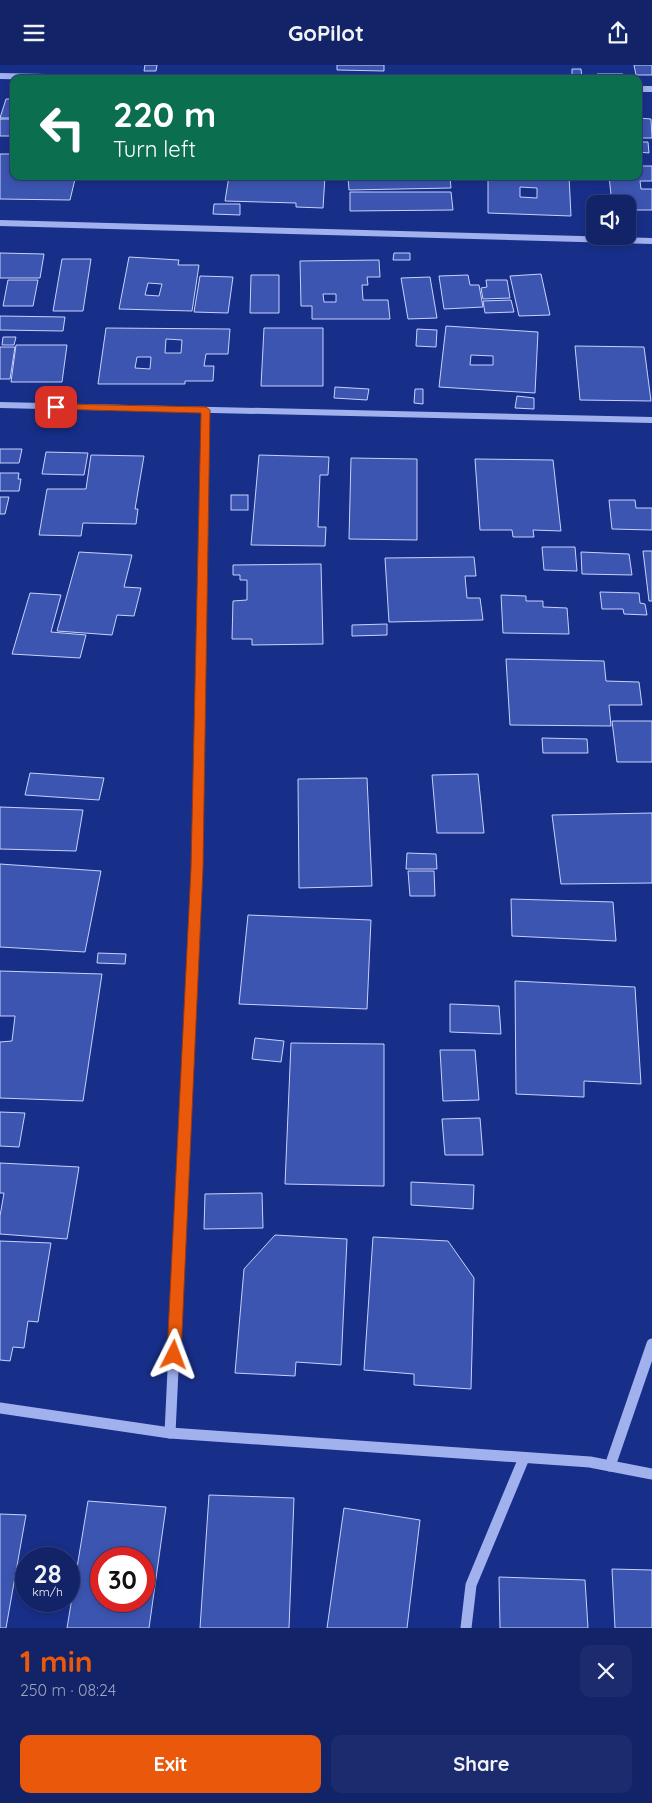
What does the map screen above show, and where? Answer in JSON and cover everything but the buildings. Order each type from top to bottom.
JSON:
[{"type":"street","points":[[0,223],[652,241]]},
{"type":"street","points":[[0,405],[652,420]]},
{"type":"street","points":[[170,1433],[197,868],[206,410]]},
{"type":"street","points":[[610,1466],[652,1344]]},
{"type":"street","points":[[0,1408],[170,1433],[590,1462],[652,1474]]},
{"type":"street","points":[[466,1628],[471,1585],[524,1458]]},
{"type":"route","points":[[56,407],[206,410],[197,868],[174,1355]]}]
